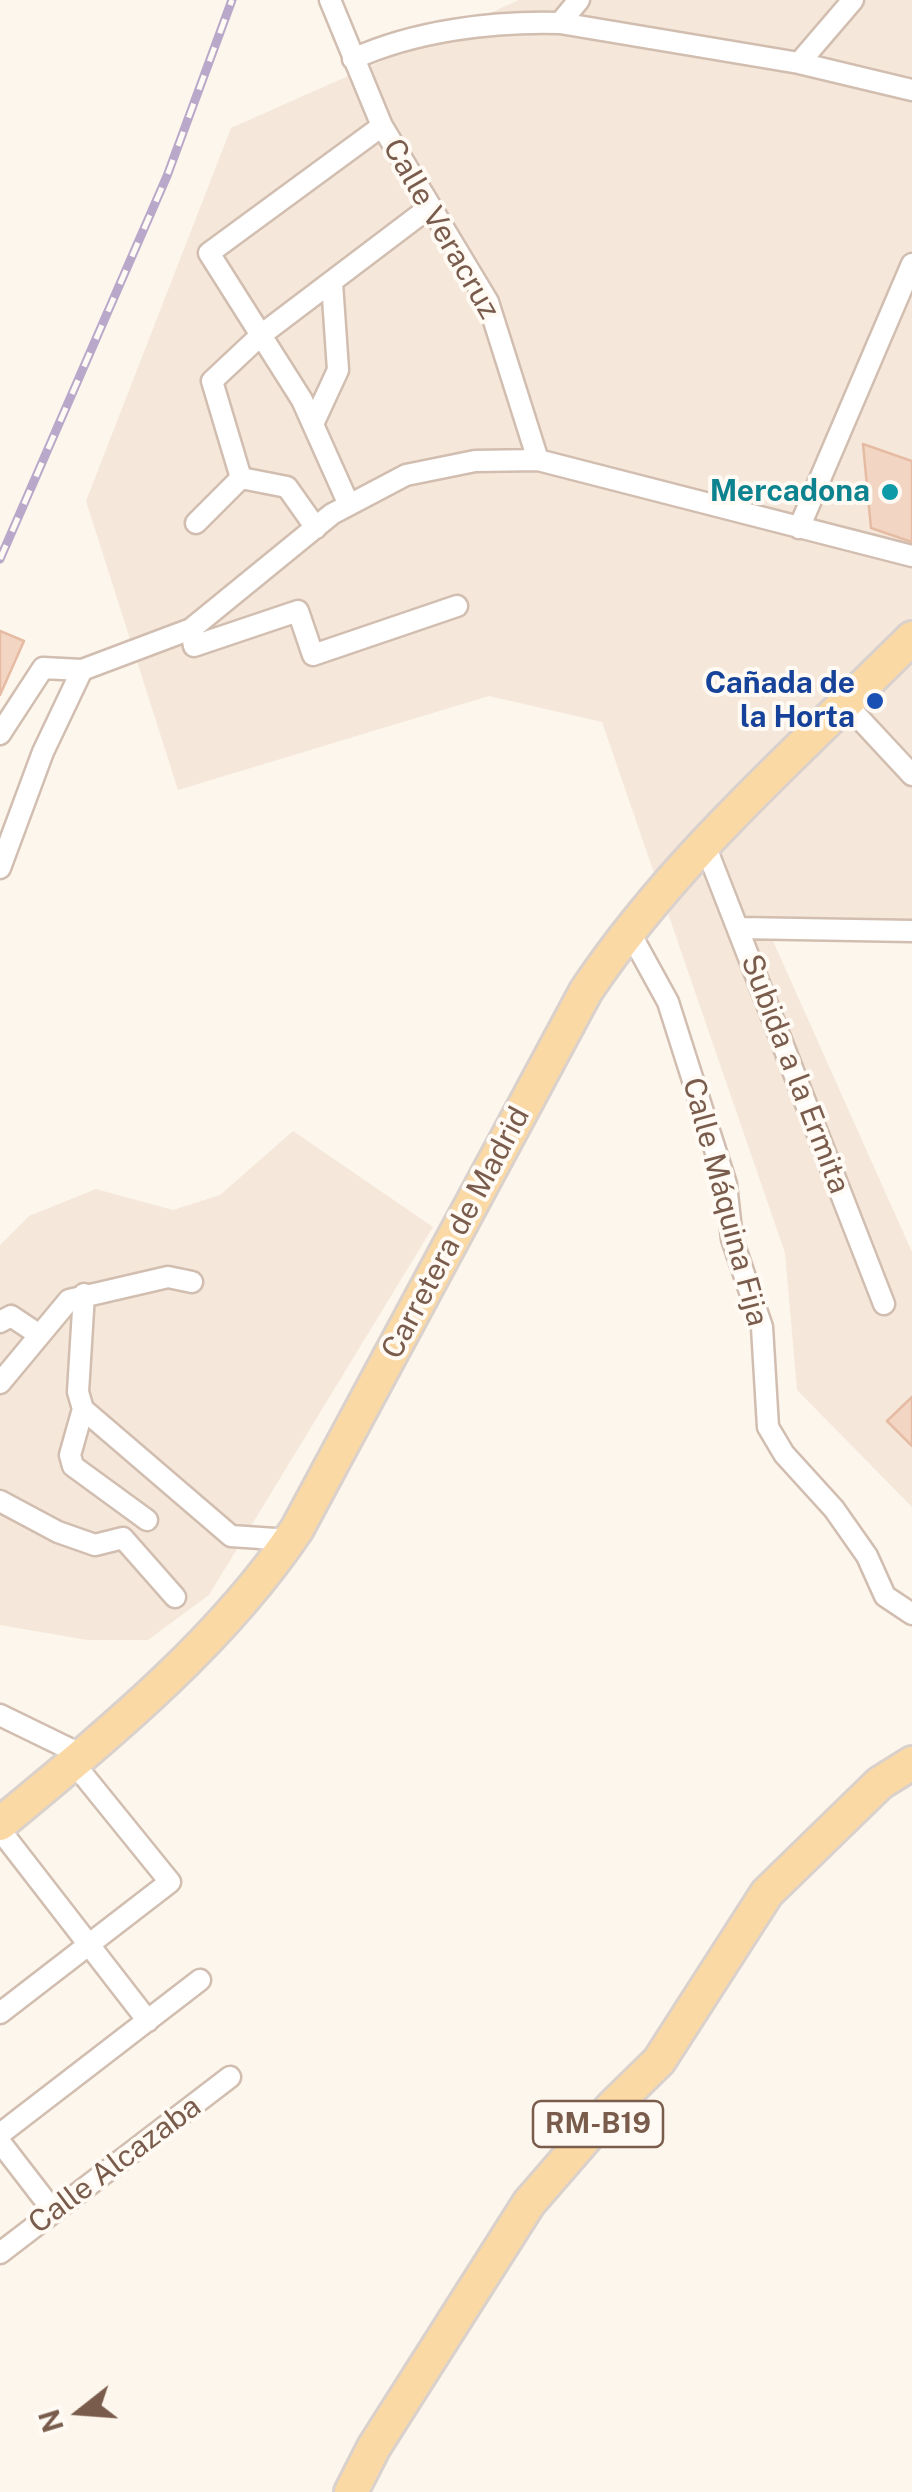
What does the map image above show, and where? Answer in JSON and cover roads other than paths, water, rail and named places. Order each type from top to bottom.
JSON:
[{"type":"main road","name":"Carretera de Madrid","points":[[0,1827],[248,1596],[290,1540],[586,991],[629,930],[705,845],[912,638]]},
{"type":"main road","name":"RM-B19","points":[[351,2492],[374,2447],[530,2203],[613,2106],[659,2061],[768,1893],[880,1783],[912,1763]]},
{"type":"street","name":"Calle Veracruz","points":[[330,0],[382,126],[488,302],[538,460]]},
{"type":"street","points":[[560,23],[579,0]]},
{"type":"street","points":[[799,63],[853,0]]},
{"type":"street","points":[[353,59],[392,44],[454,32],[528,22],[560,23],[799,63],[912,90]]},
{"type":"street","points":[[349,505],[313,424],[209,252],[382,126]]},
{"type":"street","points":[[241,478],[212,380],[261,335],[430,207]]},
{"type":"street","points":[[799,528],[912,264]]},
{"type":"street","points":[[313,424],[338,370],[332,283]]},
{"type":"street","points":[[0,734],[43,668],[82,670],[190,629],[349,505],[376,489],[427,469],[475,460],[538,460],[912,556]]},
{"type":"street","points":[[196,523],[241,478]]},
{"type":"street","points":[[241,478],[287,487],[316,528]]},
{"type":"street","points":[[190,629],[194,646],[298,611],[313,655],[457,606]]},
{"type":"street","points":[[0,868],[43,752],[82,670]]},
{"type":"street","points":[[846,704],[912,775]]},
{"type":"street","name":"Subida a la Ermita","points":[[705,845],[884,1304]]},
{"type":"street","points":[[739,928],[912,931]]},
{"type":"street","name":"Calle Máquina Fija","points":[[629,930],[668,1002],[726,1184],[732,1238],[762,1327],[768,1427],[866,1556],[885,1596],[912,1614]]},
{"type":"street","points":[[0,1383],[69,1300],[168,1277],[192,1282]]},
{"type":"street","points":[[84,1294],[78,1392],[83,1409],[70,1456],[73,1466],[147,1520]]},
{"type":"street","points":[[0,1322],[10,1316],[38,1334]]},
{"type":"street","points":[[83,1409],[231,1536],[290,1540]]},
{"type":"street","points":[[0,1501],[58,1532],[95,1545],[124,1538],[174,1597]]},
{"type":"street","points":[[0,1715],[76,1757],[170,1882],[0,2012]]},
{"type":"street","points":[[0,1827],[148,2021]]},
{"type":"street","points":[[0,2134],[200,1980]]},
{"type":"street","name":"Calle Alcazaba","points":[[0,2254],[230,2077]]},
{"type":"street","points":[[0,2142],[54,2212]]},
{"type":"railway","points":[[0,559],[167,176],[232,0]]},
{"type":"place","name":"Mercadona","points":[[890,492]]},
{"type":"place","name":"Cañada de la Horta","points":[[875,701]]}]
